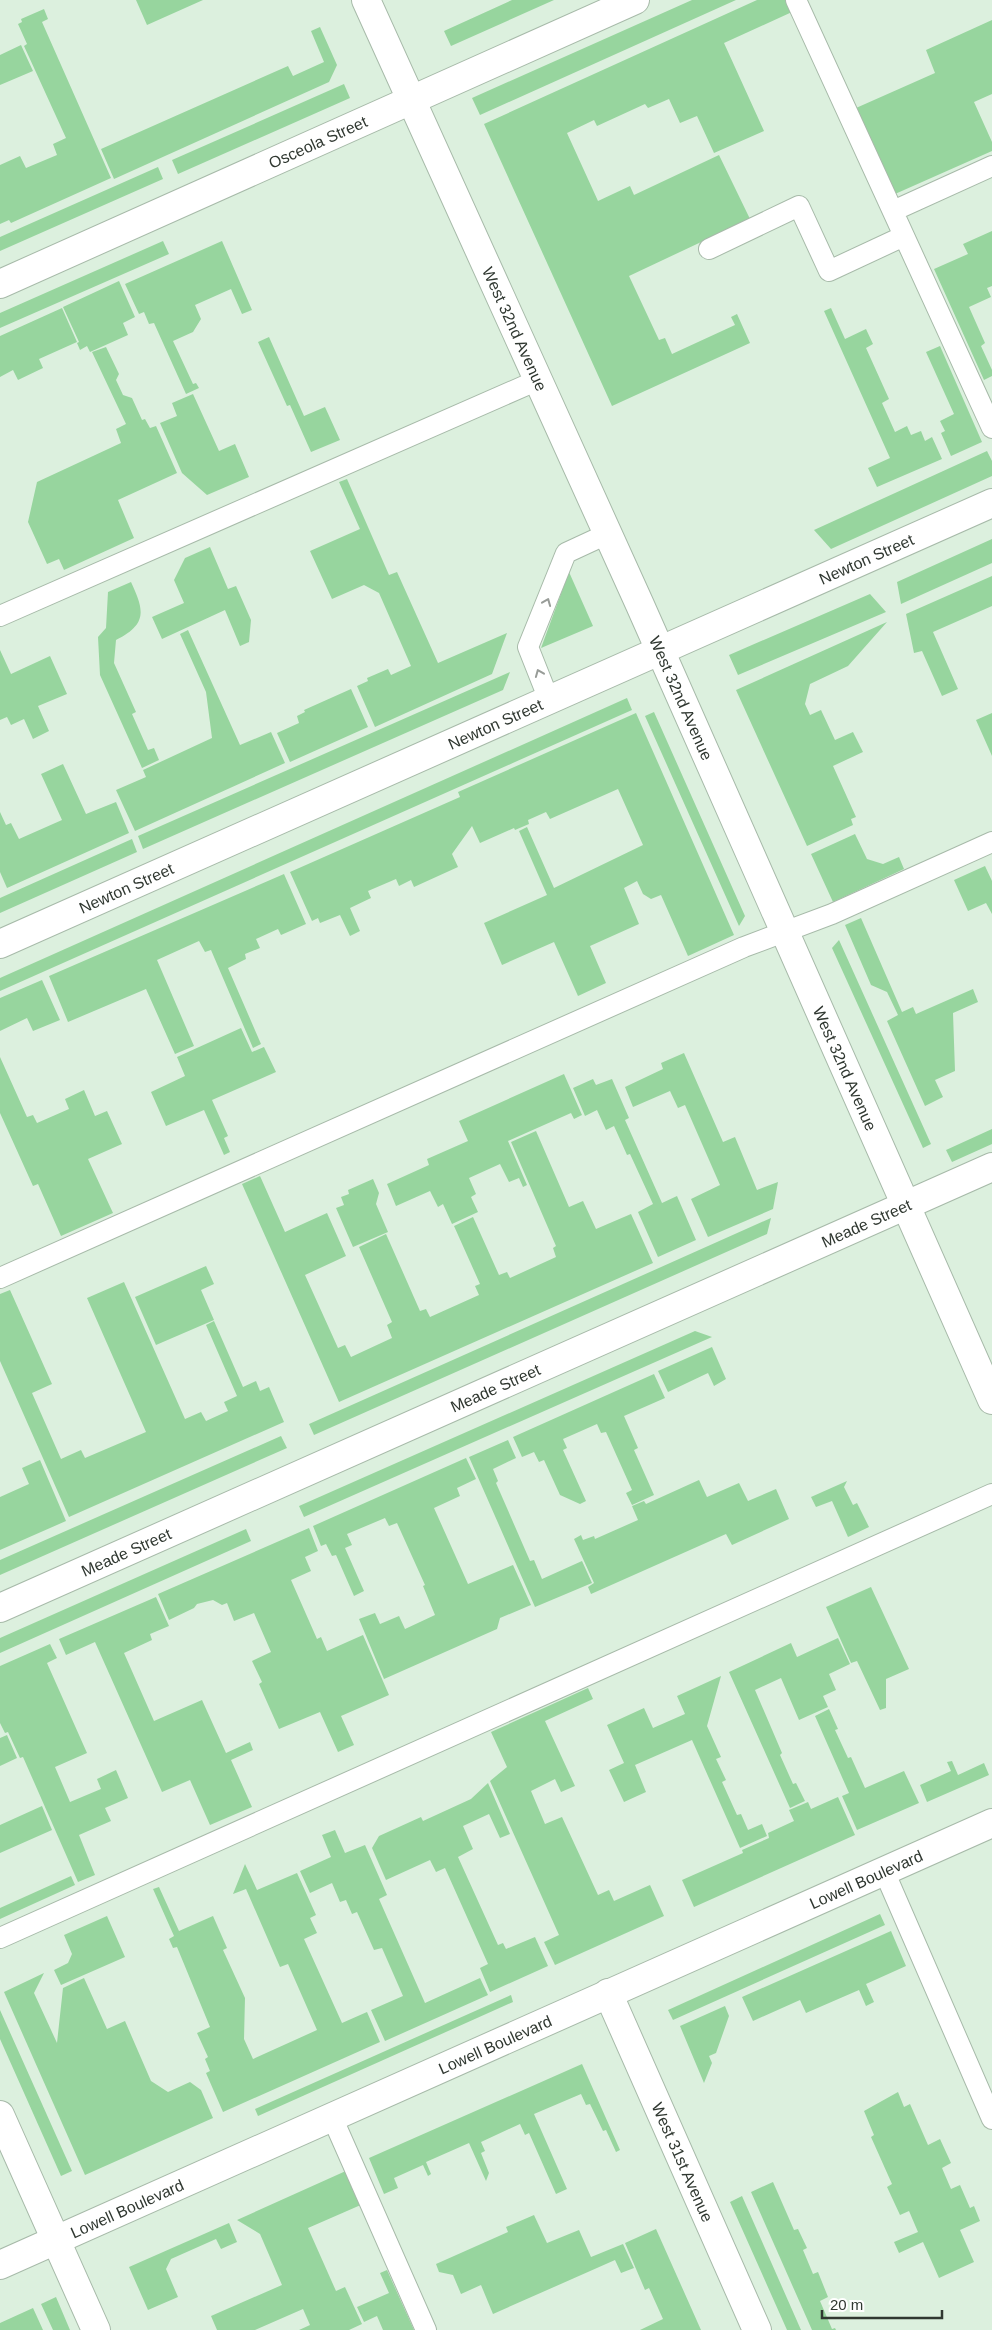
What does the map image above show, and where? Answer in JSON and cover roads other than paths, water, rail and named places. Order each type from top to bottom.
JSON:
[{"type":"street","name":"West 32nd Avenue","points":[[366,0],[660,651],[992,1400]]},
{"type":"street","name":"Osceola Street","points":[[0,284],[635,0]]},
{"type":"street","name":"Newton Street","points":[[0,944],[992,503]]},
{"type":"street","name":"Meade Street","points":[[0,1608],[992,1166]]},
{"type":"street","name":"Lowell Boulevard","points":[[0,2265],[992,1823]]},
{"type":"street","name":"West 31st Avenue","points":[[608,1993],[757,2330]]},
{"type":"street","points":[[0,2115],[96,2330]]},
{"type":"lane","points":[[796,0],[992,428]]},
{"type":"lane","points":[[893,211],[992,166]]},
{"type":"lane","points":[[709,249],[799,206],[829,271],[904,236]]},
{"type":"lane","points":[[0,616],[538,380]]},
{"type":"lane","points":[[549,700],[528,647],[566,553],[607,534]]},
{"type":"lane","points":[[0,1278],[735,951],[832,914],[992,842]]},
{"type":"lane","points":[[0,1938],[992,1494]]},
{"type":"lane","points":[[884,1871],[992,2119]]},
{"type":"lane","points":[[332,2117],[426,2330]]}]
